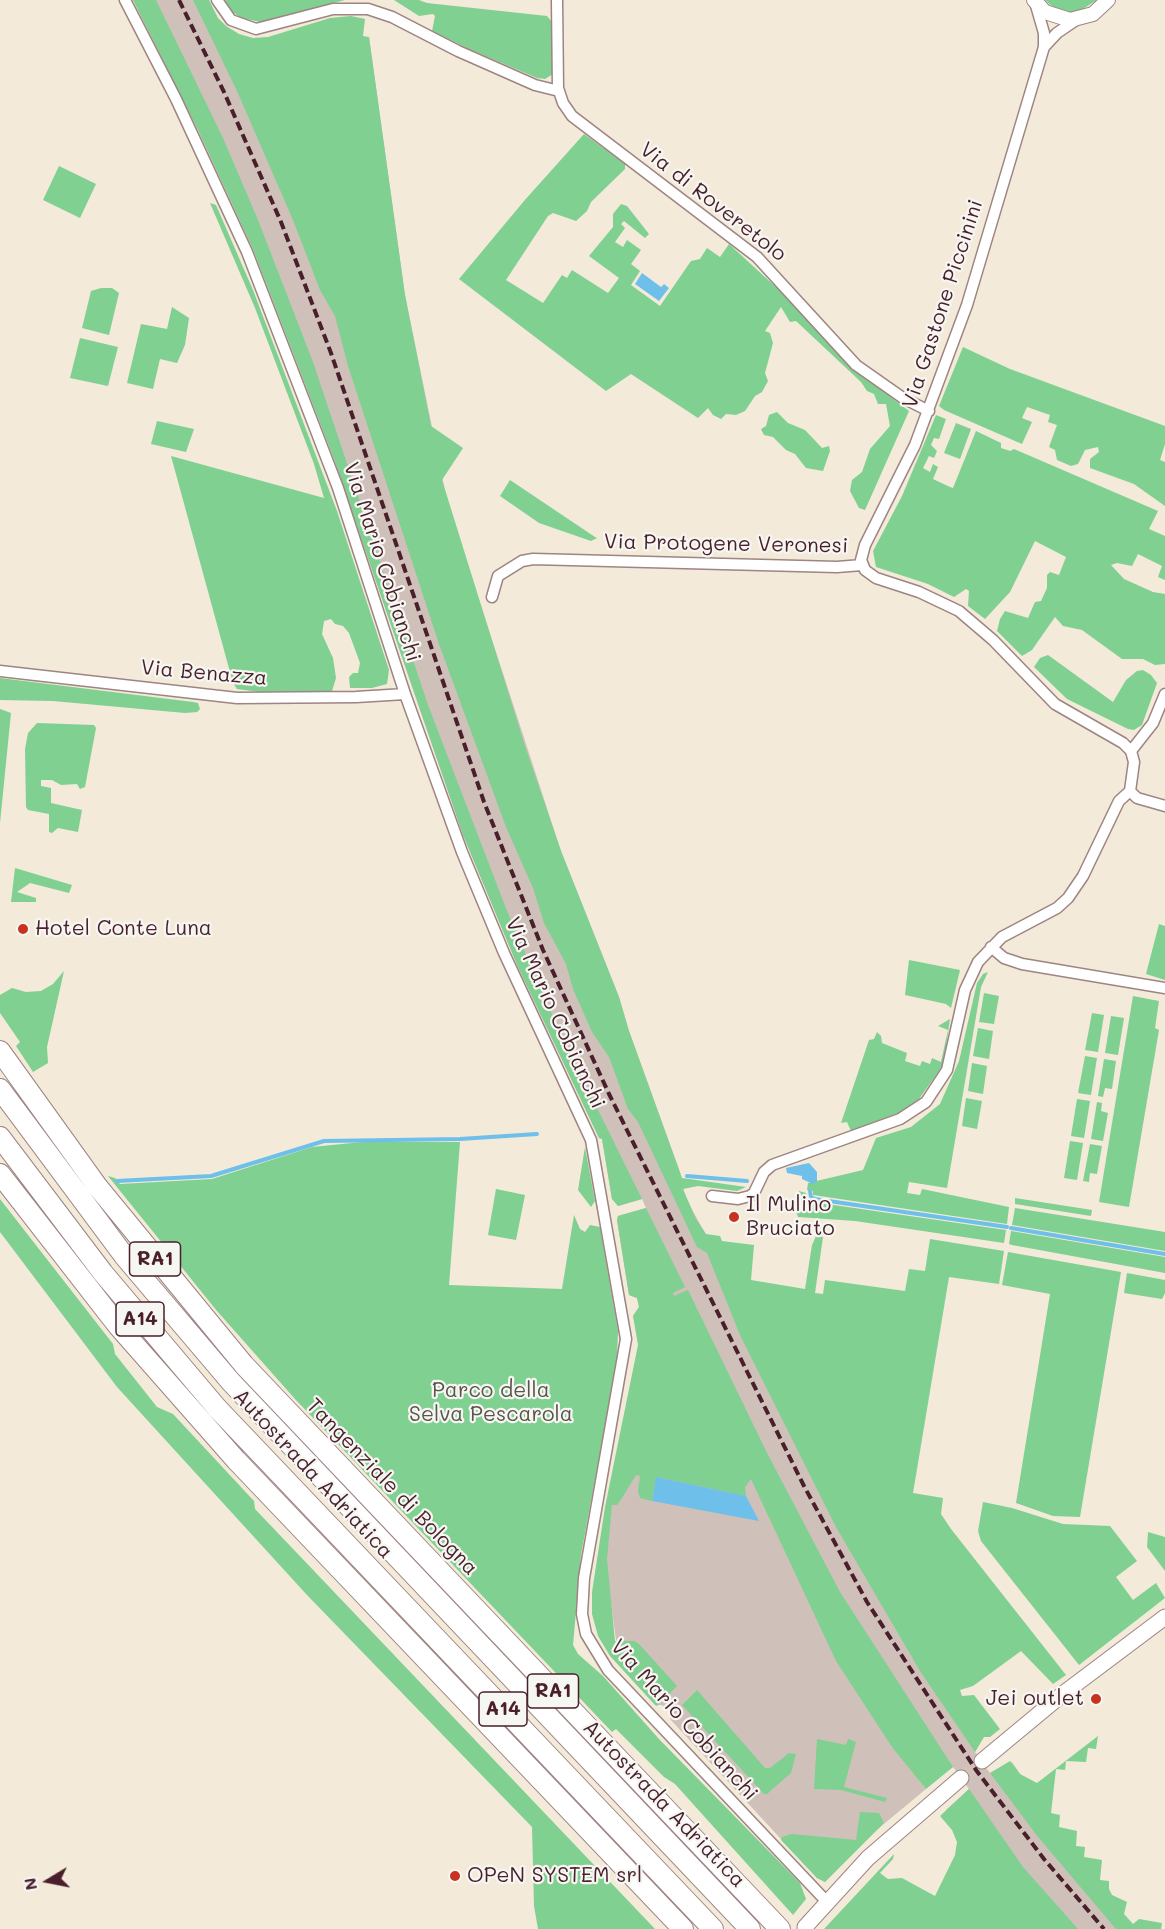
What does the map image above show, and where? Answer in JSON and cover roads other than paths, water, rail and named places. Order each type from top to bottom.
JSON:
[{"type":"highway","name":"Tangenziale di Bologna","points":[[0,1051],[97,1186],[244,1365],[780,1929]]},
{"type":"highway","name":"Autostrada Adriatica","points":[[0,1089],[125,1257],[247,1399],[750,1929]]},
{"type":"highway","name":"Autostrada Adriatica","points":[[0,1137],[103,1273],[217,1408],[713,1929]]},
{"type":"highway","points":[[0,1173],[112,1318],[228,1452],[683,1929]]},
{"type":"main road","points":[[982,1761],[1064,1693],[1165,1617]]},
{"type":"main road","points":[[805,1927],[881,1845],[961,1778]]},
{"type":"street","name":"Via Mario Cobianchi","points":[[125,0],[176,99],[247,252],[338,488],[438,788],[481,898],[591,1140],[626,1339],[584,1578],[582,1614],[586,1634],[608,1670],[827,1902]]},
{"type":"street","points":[[217,0],[231,20],[256,29],[333,9],[350,7],[368,9],[392,17],[423,34],[506,72],[559,91]]},
{"type":"street","name":"Via di Roveretolo","points":[[557,0],[559,91],[565,107],[582,126],[757,257],[850,360],[903,398],[929,411]]},
{"type":"street","points":[[1044,47],[1057,33],[1076,20],[1093,14],[1108,0]]},
{"type":"street","points":[[1035,1],[1050,15],[1076,20]]},
{"type":"street","name":"Via Gastone Piccinini","points":[[862,565],[863,549],[906,466],[929,411],[967,305],[1044,47],[1044,33],[1035,1]]},
{"type":"street","name":"Via Protogene Veronesi","points":[[492,597],[498,576],[522,561],[533,559],[837,567],[862,565],[876,578],[920,592],[959,611],[993,640],[1055,704],[1113,735],[1131,752]]},
{"type":"street","name":"Via Benazza","points":[[0,671],[237,698],[356,697],[405,693]]},
{"type":"street","points":[[712,1197],[738,1199],[750,1196],[754,1193],[764,1172],[771,1165],[900,1119],[926,1102],[946,1070],[969,979],[978,962],[1008,933],[1056,908],[1068,898],[1087,868],[1119,801],[1130,791],[1134,771],[1131,752],[1153,723],[1165,694]]},
{"type":"street","points":[[1130,791],[1137,798],[1165,806]]},
{"type":"street","points":[[992,947],[1004,958],[1022,964],[1165,988]]},
{"type":"water","points":[[642,273],[661,287],[664,284],[669,288],[659,301],[635,284]]},
{"type":"water","points":[[809,1163],[817,1172],[817,1181],[813,1184],[802,1179],[802,1176],[787,1173],[786,1168]]},
{"type":"water","points":[[656,1477],[746,1496],[759,1521],[652,1501]]},
{"type":"waterway","points":[[117,1181],[211,1176],[324,1141],[460,1139],[537,1134]]},
{"type":"waterway","points":[[687,1176],[747,1181]]},
{"type":"waterway","points":[[810,1191],[811,1197],[815,1199],[1007,1227]]},
{"type":"waterway","points":[[1011,1228],[1165,1254]]},
{"type":"tunnel","points":[[961,1778],[982,1761]]},
{"type":"railway","points":[[179,0],[224,92],[281,222],[331,353],[484,802],[543,950],[609,1094],[804,1486],[867,1602],[976,1770],[1044,1859],[1104,1929]]},
{"type":"place","name":"Hotel Conte Luna","points":[[23,929]]},
{"type":"place","name":"Il Mulino Bruciato","points":[[734,1217]]},
{"type":"place","name":"Jei outlet","points":[[1096,1699]]},
{"type":"place","name":"OPeN SYSTEM srl","points":[[455,1876]]},
{"type":"park label","name":"Parco della Selva Pescarola","points":[[491,1403]]}]
